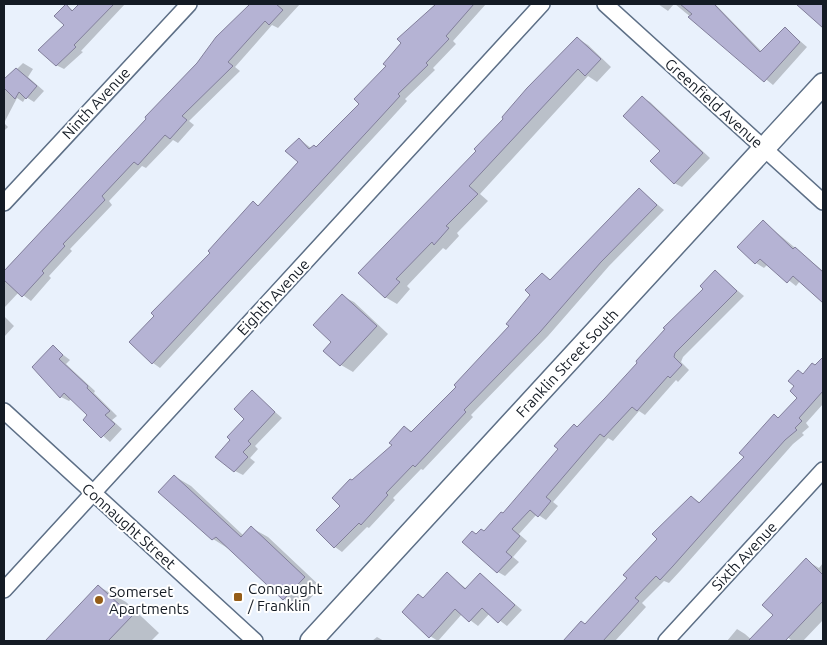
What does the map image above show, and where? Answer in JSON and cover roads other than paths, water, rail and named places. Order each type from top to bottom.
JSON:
[{"type":"street","name":"Ninth Avenue","points":[[4,203],[189,4]]},
{"type":"street","name":"Eighth Avenue","points":[[4,590],[542,4]]},
{"type":"street","name":"Greenfield Avenue","points":[[605,4],[823,202]]},
{"type":"street","name":"Franklin Street South","points":[[311,641],[823,84]]},
{"type":"street","name":"Connaught Street","points":[[4,411],[255,641]]},
{"type":"street","name":"Sixth Avenue","points":[[666,641],[823,470]]},
{"type":"place","name":"Connaught / Franklin","points":[[238,597]]},
{"type":"place","name":"Somerset Apartments","points":[[99,600]]}]
